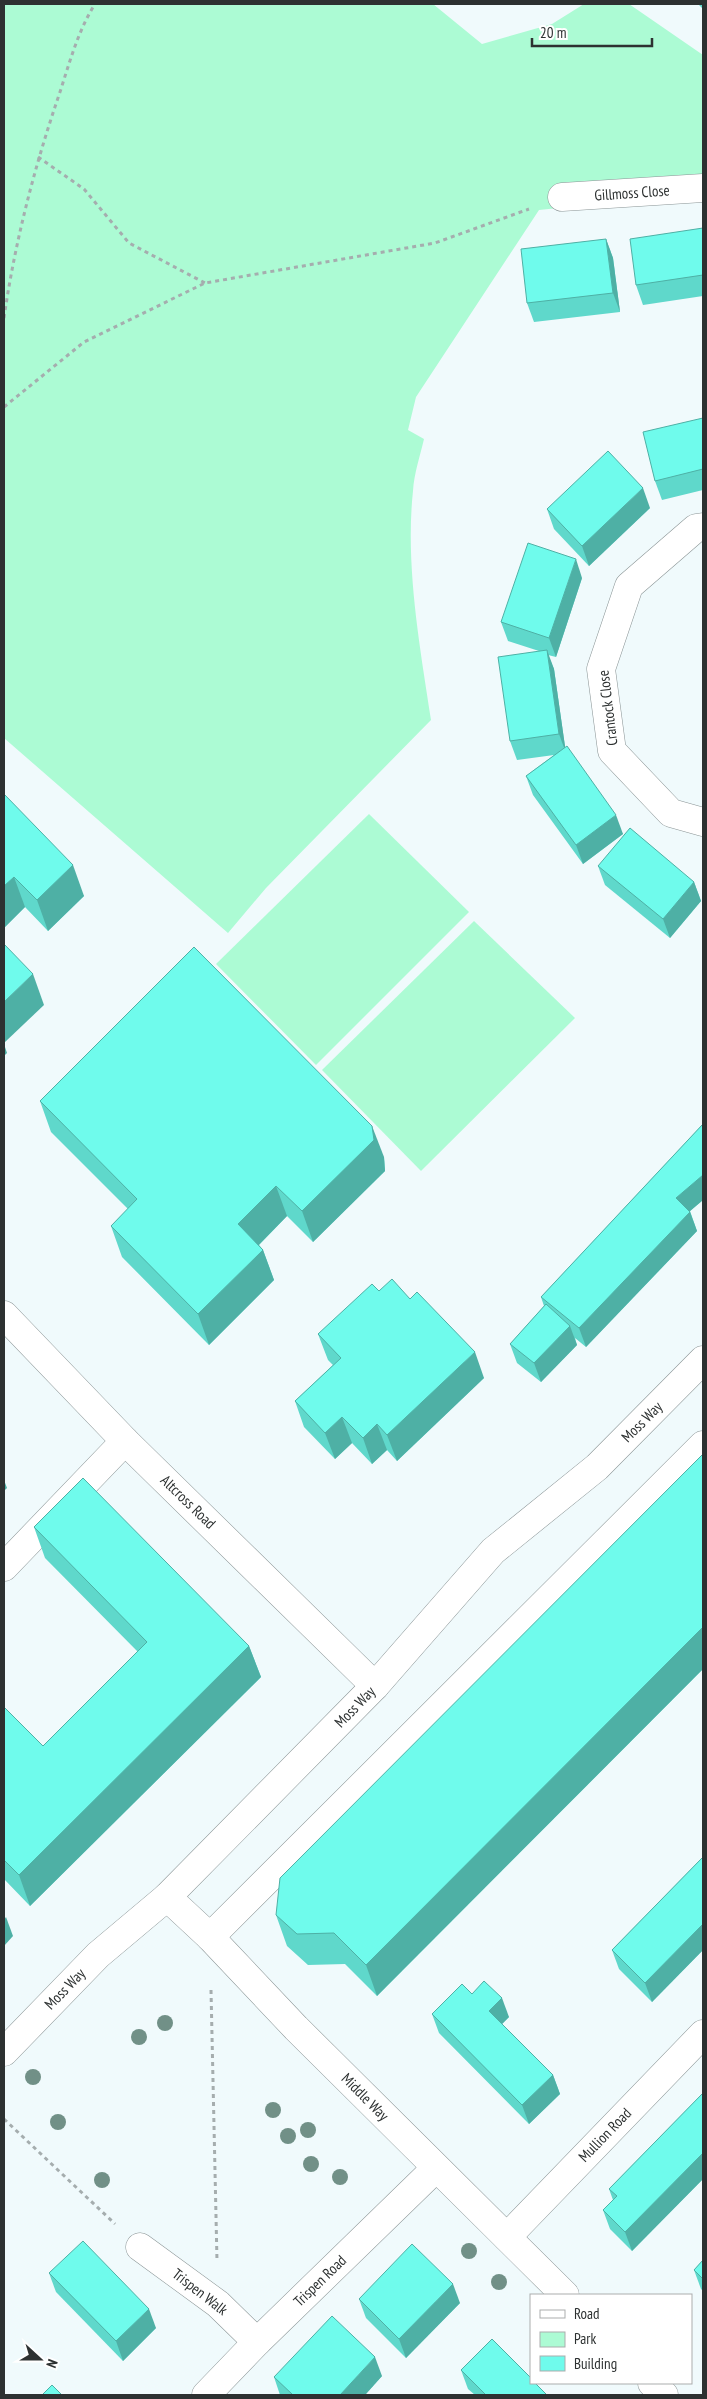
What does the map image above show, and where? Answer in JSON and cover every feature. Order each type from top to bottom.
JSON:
[{"type":"street","name":"Gillmoss Close","points":[[562,197],[703,188]]},
{"type":"street","name":"Crantock Close","points":[[703,527],[696,528],[629,586],[601,669],[612,751],[671,813],[703,822]]},
{"type":"street","name":"Altcross Road","points":[[4,1315],[125,1441],[375,1686]]},
{"type":"street","name":"Moss Way","points":[[4,2052],[98,1954],[167,1897],[375,1686],[493,1551],[597,1467],[703,1360]]},
{"type":"street","points":[[4,1567],[125,1441]]},
{"type":"street","points":[[210,1937],[703,1445]]},
{"type":"street","name":"Middle Way","points":[[167,1897],[210,1937],[296,2028],[564,2294]]},
{"type":"street","name":"Mullion Road","points":[[507,2237],[703,2034]]},
{"type":"street","name":"Trispen Road","points":[[206,2395],[257,2342],[436,2168]]},
{"type":"street","name":"Trispen Walk","points":[[140,2247],[218,2304],[257,2342]]},
{"type":"street","points":[[653,2384],[664,2395]]},
{"type":"path","points":[[4,318],[9,281],[38,157],[82,24],[95,4]]},
{"type":"path","points":[[38,157],[84,189],[129,243],[205,283]]},
{"type":"path","points":[[4,407],[84,342],[205,283],[435,243],[562,197]]},
{"type":"path","points":[[210,1937],[218,2304]]},
{"type":"path","points":[[4,2119],[140,2247]]},
{"type":"green space","points":[[4,4],[433,4],[482,44],[552,24],[584,4],[629,4],[703,55],[703,193],[539,210],[416,397],[408,430],[424,439],[416,472],[411,519],[412,577],[422,664],[431,720],[266,888],[228,933],[4,738]]},
{"type":"green space","points":[[369,814],[469,912],[316,1065],[216,964]]},
{"type":"green space","points":[[474,921],[575,1018],[421,1171],[322,1070]]},
{"type":"building","points":[[703,228],[703,275],[636,285],[630,239]]},
{"type":"building","points":[[606,239],[613,293],[527,303],[521,249]]},
{"type":"building","points":[[703,418],[703,469],[655,481],[643,432]]},
{"type":"building","points":[[608,451],[643,488],[582,546],[547,509]]},
{"type":"building","points":[[528,543],[576,559],[549,638],[501,622]]},
{"type":"building","points":[[547,650],[559,734],[510,741],[498,657]]},
{"type":"building","points":[[567,746],[616,815],[576,845],[526,776]]},
{"type":"building","points":[[4,794],[73,865],[37,900],[14,877],[4,886]]},
{"type":"building","points":[[630,828],[694,882],[663,919],[598,866]]},
{"type":"building","points":[[4,944],[33,974],[4,1002]]},
{"type":"building","points":[[194,947],[372,1126],[374,1140],[302,1211],[276,1186],[238,1224],[263,1250],[198,1314],[111,1226],[137,1199],[40,1101]]},
{"type":"building","points":[[703,1124],[703,1175],[676,1198],[690,1212],[579,1328],[541,1297]]},
{"type":"building","points":[[392,1279],[410,1299],[417,1292],[475,1352],[387,1435],[377,1424],[363,1438],[342,1417],[325,1433],[295,1401],[341,1358],[318,1334],[372,1284],[379,1291]]},
{"type":"building","points":[[546,1304],[570,1326],[534,1363],[510,1344]]},
{"type":"building","points":[[703,1454],[703,1627],[366,1965],[334,1933],[297,1934],[276,1915],[280,1878]]},
{"type":"building","points":[[83,1478],[249,1646],[19,1875],[4,1860],[4,1707],[43,1746],[147,1642],[34,1527]]},
{"type":"building","points":[[703,1857],[703,1924],[645,1983],[612,1950]]},
{"type":"building","points":[[484,1981],[502,1998],[489,2011],[553,2075],[522,2105],[432,2014],[462,1984],[472,1994]]},
{"type":"building","points":[[703,2093],[703,2153],[625,2232],[603,2210],[617,2196],[609,2189]]},
{"type":"building","points":[[83,2241],[149,2309],[116,2341],[49,2273]]},
{"type":"building","points":[[412,2244],[453,2284],[399,2339],[359,2299]]},
{"type":"building","points":[[703,2260],[703,2279],[694,2270]]},
{"type":"building","points":[[332,2316],[375,2357],[340,2395],[293,2395],[274,2377]]},
{"type":"building","points":[[492,2339],[530,2377],[530,2384],[536,2384],[547,2395],[486,2395],[461,2370]]},
{"type":"building","points":[[52,2385],[62,2395],[42,2395]]}]
